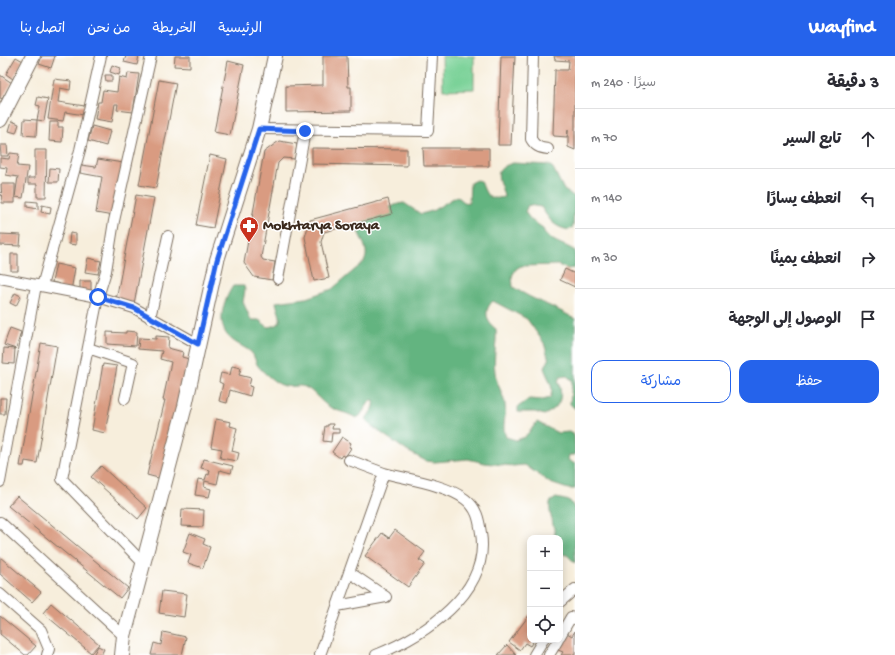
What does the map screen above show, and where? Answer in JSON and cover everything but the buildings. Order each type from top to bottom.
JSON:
[{"type":"street","points":[[0,120],[33,56]]},
{"type":"street","points":[[0,482],[39,286],[80,150],[102,56]]},
{"type":"street","points":[[144,564],[62,478],[98,297],[106,271],[114,222],[151,56]]},
{"type":"street","points":[[122,655],[124,636],[185,406],[217,260],[259,129],[275,56]]},
{"type":"street","points":[[259,129],[305,131],[428,131],[432,56]]},
{"type":"street","points":[[533,56],[531,139],[534,144],[540,148],[548,149]]},
{"type":"street","points":[[278,279],[305,131]]},
{"type":"street","points":[[150,318],[168,236]]},
{"type":"street","points":[[0,278],[98,297],[134,308],[198,344]]},
{"type":"street","points":[[88,348],[133,363],[125,399]]},
{"type":"street","points":[[349,460],[384,473],[432,484],[465,499],[477,512],[482,535],[482,556],[470,586],[450,609],[431,625],[402,644],[376,655]]},
{"type":"street","points":[[320,655],[384,473]]},
{"type":"street","points":[[0,522],[124,636]]},
{"type":"street","points":[[337,606],[386,597],[349,572]]},
{"type":"street","points":[[563,599],[575,589]]},
{"type":"street","points":[[0,594],[41,630],[49,649],[47,655]]},
{"type":"street","points":[[563,631],[571,617],[575,619]]},
{"type":"street","points":[[534,655],[541,643]]},
{"type":"street","points":[[549,655],[556,643]]},
{"type":"green space","points":[[442,56],[474,56],[474,89],[443,90]]},
{"type":"green space","points":[[513,163],[549,165],[553,168],[564,190],[575,197],[573,227],[569,230],[555,225],[541,207],[528,205],[525,212],[531,220],[543,228],[548,236],[556,242],[575,251],[575,268],[567,269],[558,265],[521,266],[516,269],[512,276],[513,287],[575,319],[575,409],[570,404],[572,381],[567,376],[560,377],[558,381],[561,392],[559,401],[554,409],[544,415],[535,412],[518,412],[518,407],[529,399],[543,400],[550,398],[552,390],[544,368],[549,360],[544,343],[527,319],[493,301],[488,308],[487,316],[490,323],[496,329],[495,366],[497,380],[505,404],[505,433],[506,437],[516,440],[525,437],[537,422],[558,433],[569,432],[574,435],[575,455],[569,455],[568,460],[575,464],[575,489],[568,489],[550,483],[525,465],[513,466],[485,463],[468,459],[435,462],[426,461],[407,451],[370,425],[366,419],[374,407],[374,401],[370,401],[360,416],[356,418],[331,408],[305,387],[283,386],[273,380],[258,366],[251,352],[233,341],[226,334],[223,327],[222,313],[226,299],[233,286],[244,286],[245,290],[243,302],[251,320],[259,320],[268,327],[274,326],[280,321],[280,315],[276,302],[306,298],[332,289],[364,262],[366,251],[356,225],[356,220],[404,203],[421,214],[432,211],[457,196],[464,202],[469,203],[470,183],[476,180],[481,181],[488,196],[494,198],[504,197],[498,177],[499,173],[505,166]]},
{"type":"green space","points":[[556,498],[570,501],[575,509],[575,563],[567,555],[563,554],[563,535],[555,535],[550,502]]},
{"type":"place","name":"Mokhtarya Soraya","points":[[249,243]]},
{"type":"route","points":[[98,297],[134,308],[198,344],[204,323],[217,260],[259,129],[305,131]]}]
